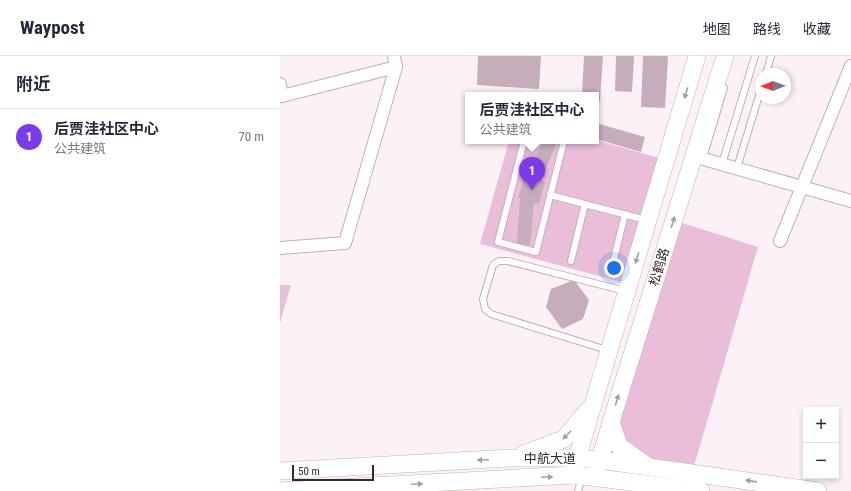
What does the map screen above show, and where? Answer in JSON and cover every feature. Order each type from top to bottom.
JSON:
[{"type":"main road","name":"松鹤路","points":[[581,480],[577,458],[697,56]]},
{"type":"main road","name":"松鹤路","points":[[581,480],[600,460],[611,422],[698,157],[725,56]]},
{"type":"main road","points":[[511,458],[564,439],[592,406]]},
{"type":"main road","points":[[611,422],[619,446],[648,466]]},
{"type":"main road","name":"中航大道","points":[[280,471],[511,458],[577,458],[648,466],[818,491]]},
{"type":"main road","name":"中航大道","points":[[280,491],[581,480],[701,491]]},
{"type":"street","points":[[280,84],[281,96],[395,62]]},
{"type":"street","points":[[280,248],[345,243],[395,62]]},
{"type":"street","points":[[780,240],[851,66]]},
{"type":"street","points":[[698,157],[851,201]]},
{"type":"lane","points":[[722,164],[755,56]]},
{"type":"lane","points":[[768,68],[771,56]]},
{"type":"lane","points":[[698,157],[725,85]]},
{"type":"lane","points":[[737,168],[756,104]]},
{"type":"lane","points":[[523,144],[498,242],[536,252],[563,144]]},
{"type":"lane","points":[[550,195],[648,220]]},
{"type":"lane","points":[[570,260],[584,204]]},
{"type":"lane","points":[[611,271],[625,214]]},
{"type":"lane","points":[[609,351],[491,314],[485,309],[483,299],[493,264],[498,261],[508,260],[627,291]]},
{"type":"shaded area","points":[[599,141],[666,160],[629,284],[480,244],[508,144],[599,144]]},
{"type":"shaded area","points":[[673,220],[758,247],[692,473],[600,460]]},
{"type":"shaded area","points":[[280,285],[291,285],[280,323]]},
{"type":"building","points":[[478,56],[541,56],[539,89],[477,85]]},
{"type":"building","points":[[584,56],[603,56],[600,101],[599,92],[582,92]]},
{"type":"building","points":[[616,56],[634,56],[632,92],[615,91]]},
{"type":"building","points":[[643,56],[668,56],[665,108],[641,107]]},
{"type":"building","points":[[599,124],[645,137],[641,152],[599,140]]},
{"type":"building","points":[[542,144],[556,144],[541,180],[545,182],[539,204],[534,203],[530,245],[517,244],[520,198],[518,198],[525,175],[528,176]]},
{"type":"building","points":[[574,280],[589,300],[583,319],[562,329],[546,307],[551,289]]},
{"type":"place","name":"后贾洼社区中心","points":[[532,190]]}]
